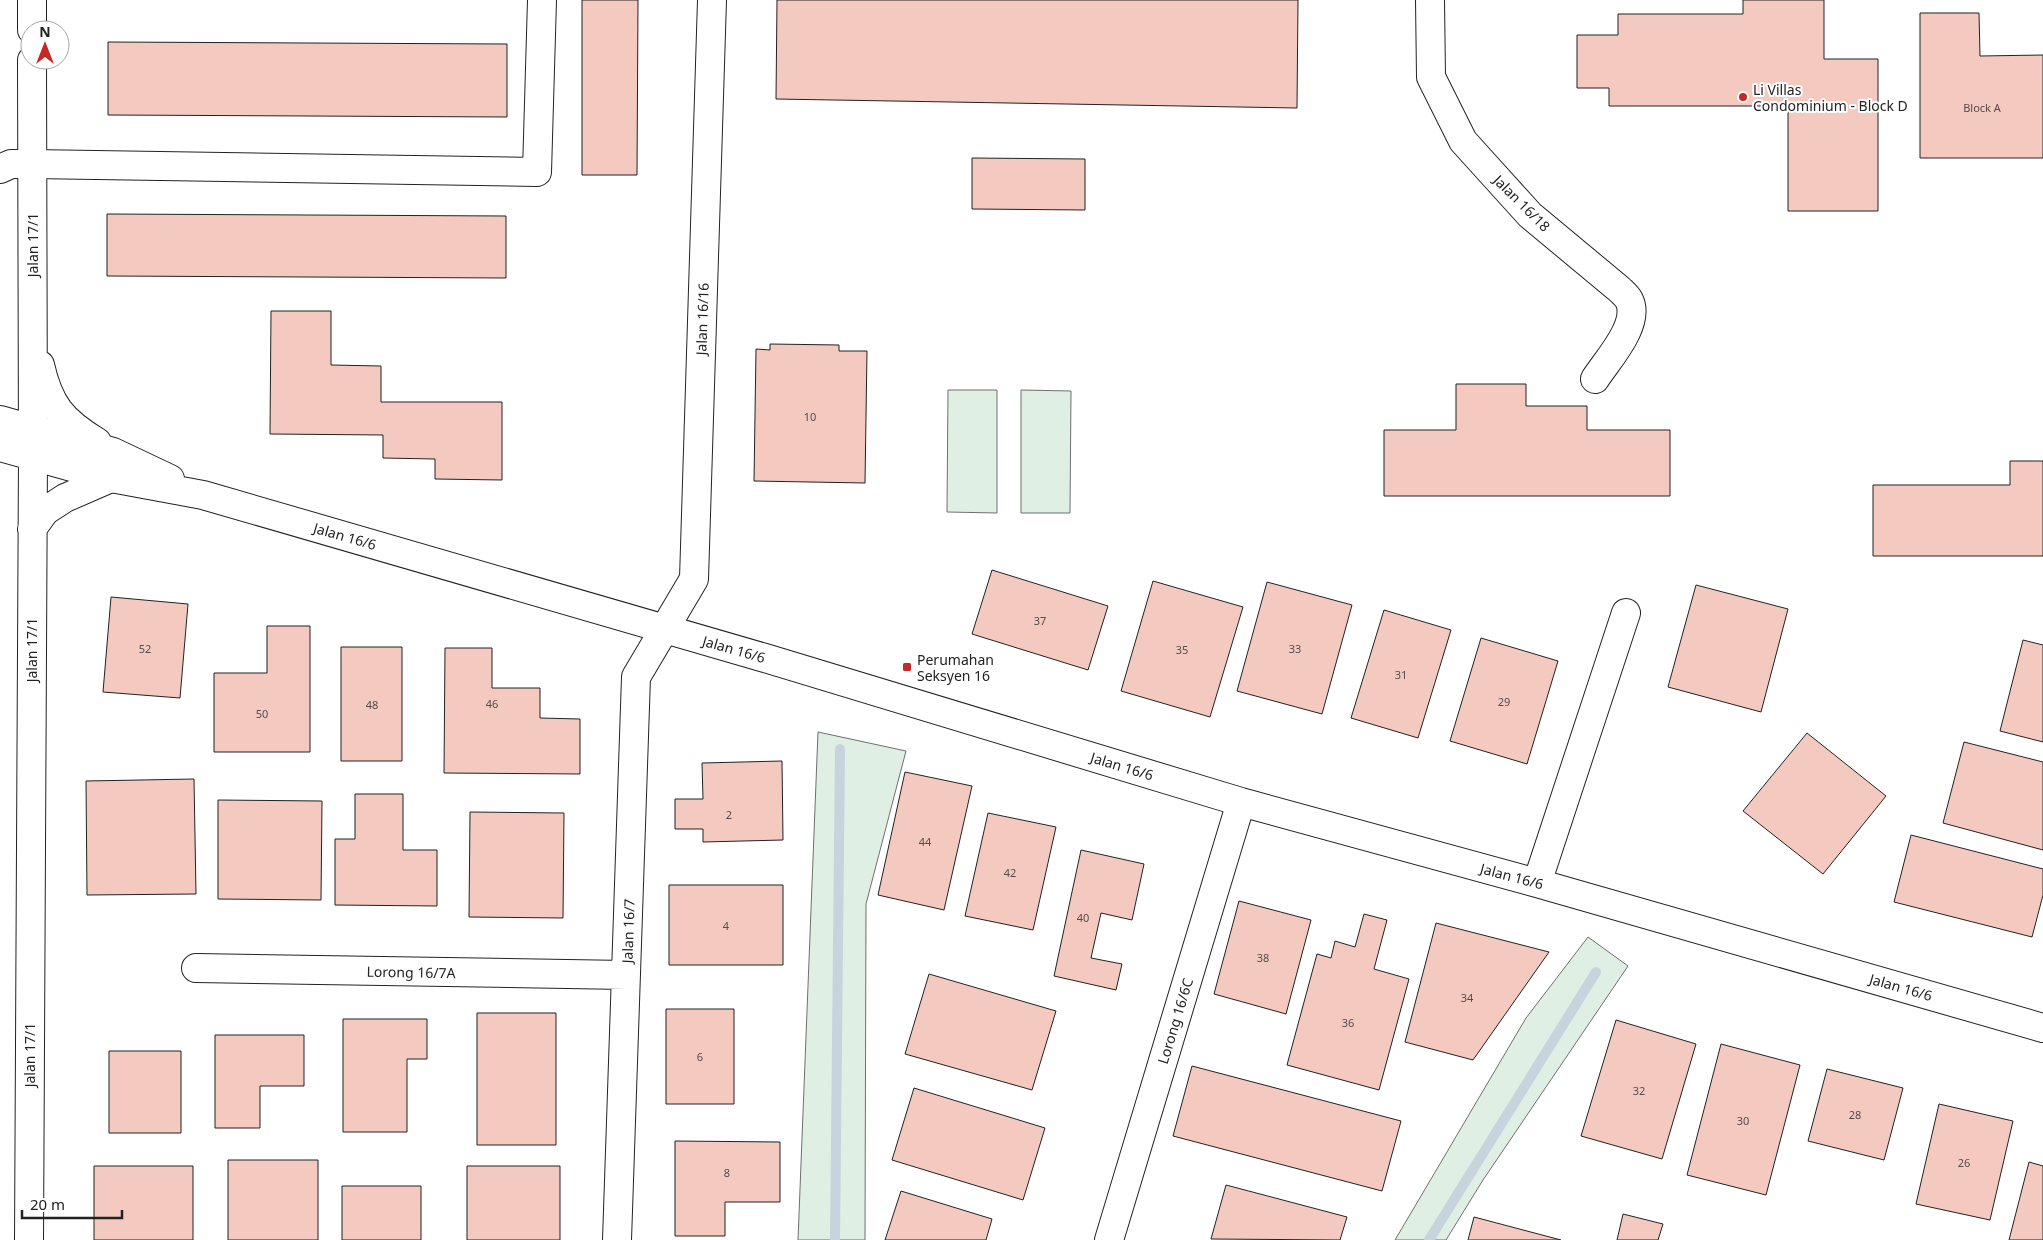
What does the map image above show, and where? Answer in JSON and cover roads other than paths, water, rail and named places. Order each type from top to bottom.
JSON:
[{"type":"street","points":[[32,0],[32,20]]},
{"type":"street","points":[[0,169],[11,164],[32,164],[537,172],[542,0]]},
{"type":"street","name":"Jalan 16/16","points":[[665,630],[694,579],[712,0]]},
{"type":"street","name":"Jalan 16/18","points":[[1430,0],[1431,77],[1463,141],[1530,215],[1619,289],[1629,300],[1632,312],[1630,328],[1595,379]]},
{"type":"street","name":"Jalan 17/1","points":[[28,1240],[33,456],[32,70]]},
{"type":"street","points":[[32,330],[45,390],[58,410],[112,465],[45,511],[32,529]]},
{"type":"street","name":"Jalan 16/6","points":[[0,420],[33,430],[112,465],[203,495],[665,630],[1241,802],[1537,883],[2043,1028]]},
{"type":"street","name":"Jalan 16/6","points":[[0,446],[33,456],[112,465]]},
{"type":"street","points":[[1537,883],[1626,613]]},
{"type":"street","name":"Jalan 16/7","points":[[617,1240],[636,677],[665,630]]},
{"type":"street","name":"Lorong 16/6C","points":[[1109,1240],[1241,802]]},
{"type":"street","name":"Lorong 16/7A","points":[[196,968],[626,975]]},
{"type":"waterway","points":[[835,1240],[840,749]]},
{"type":"waterway","points":[[1429,1240],[1596,972]]},
{"type":"place","name":"Li Villas Condominium - Block D","points":[[1743,97]]},
{"type":"place","name":"Perumahan Seksyen 16","points":[[907,667]]}]
